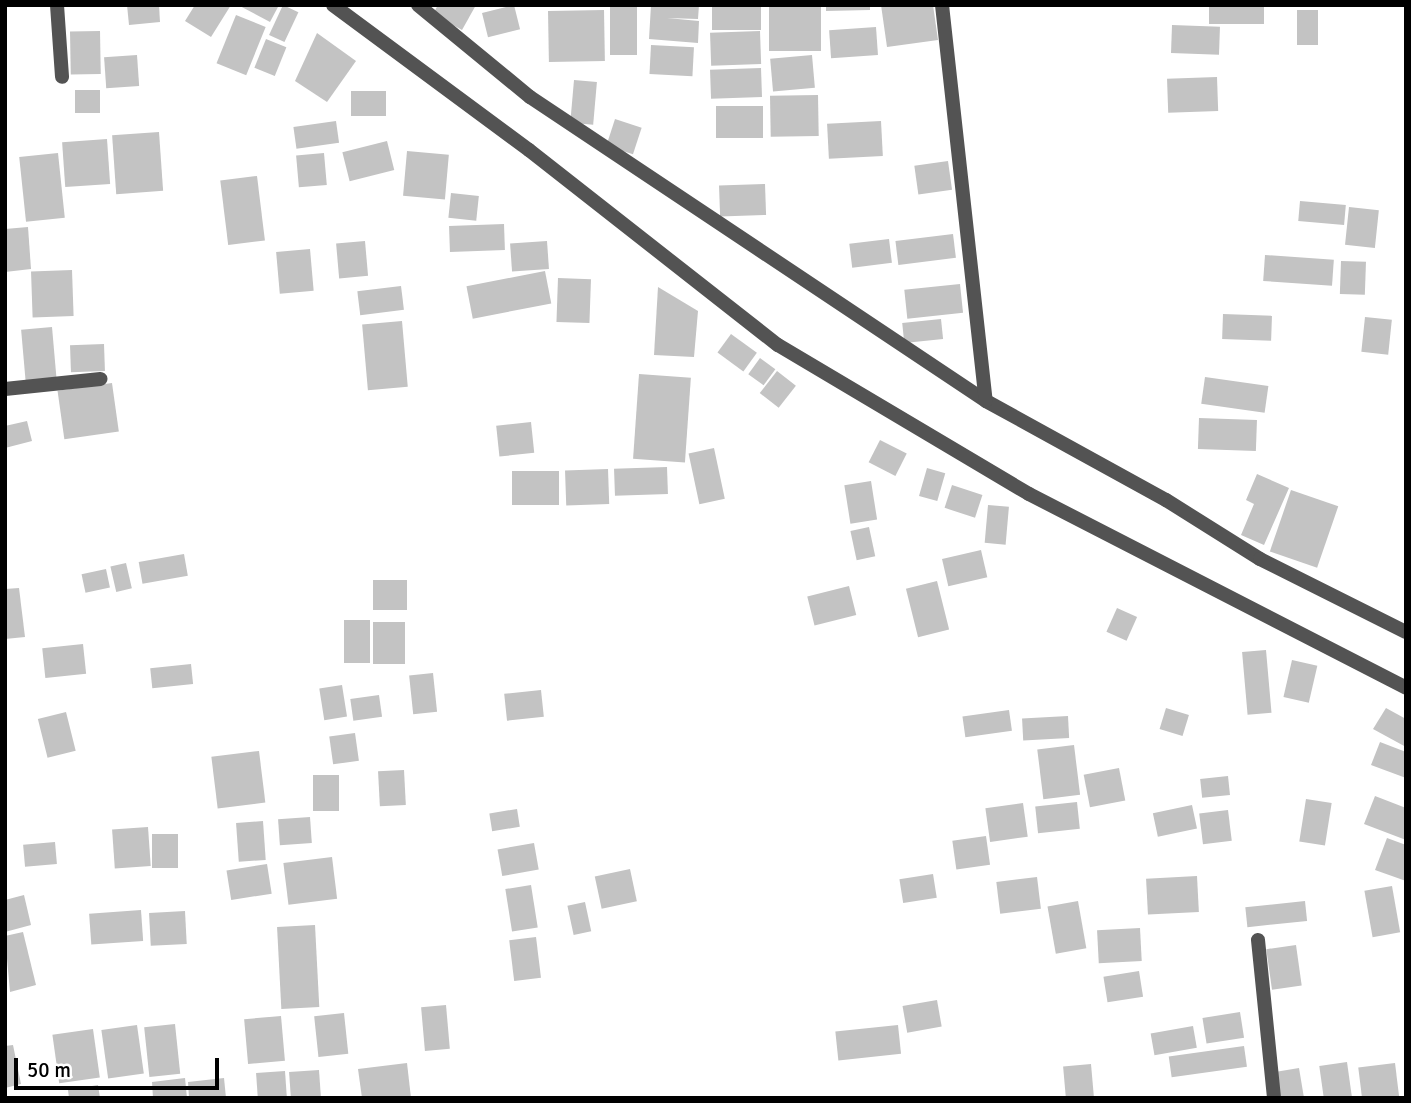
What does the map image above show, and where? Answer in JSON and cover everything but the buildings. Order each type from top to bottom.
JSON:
[{"type":"street","points":[[57,5],[62,77]]},
{"type":"street","points":[[333,5],[529,150],[778,345],[1029,494],[1406,688]]},
{"type":"street","points":[[418,5],[530,97],[986,401],[1166,500],[1260,559],[1406,632]]},
{"type":"street","points":[[942,5],[986,401]]},
{"type":"street","points":[[5,389],[100,379]]},
{"type":"street","points":[[1258,940],[1274,1098]]}]
